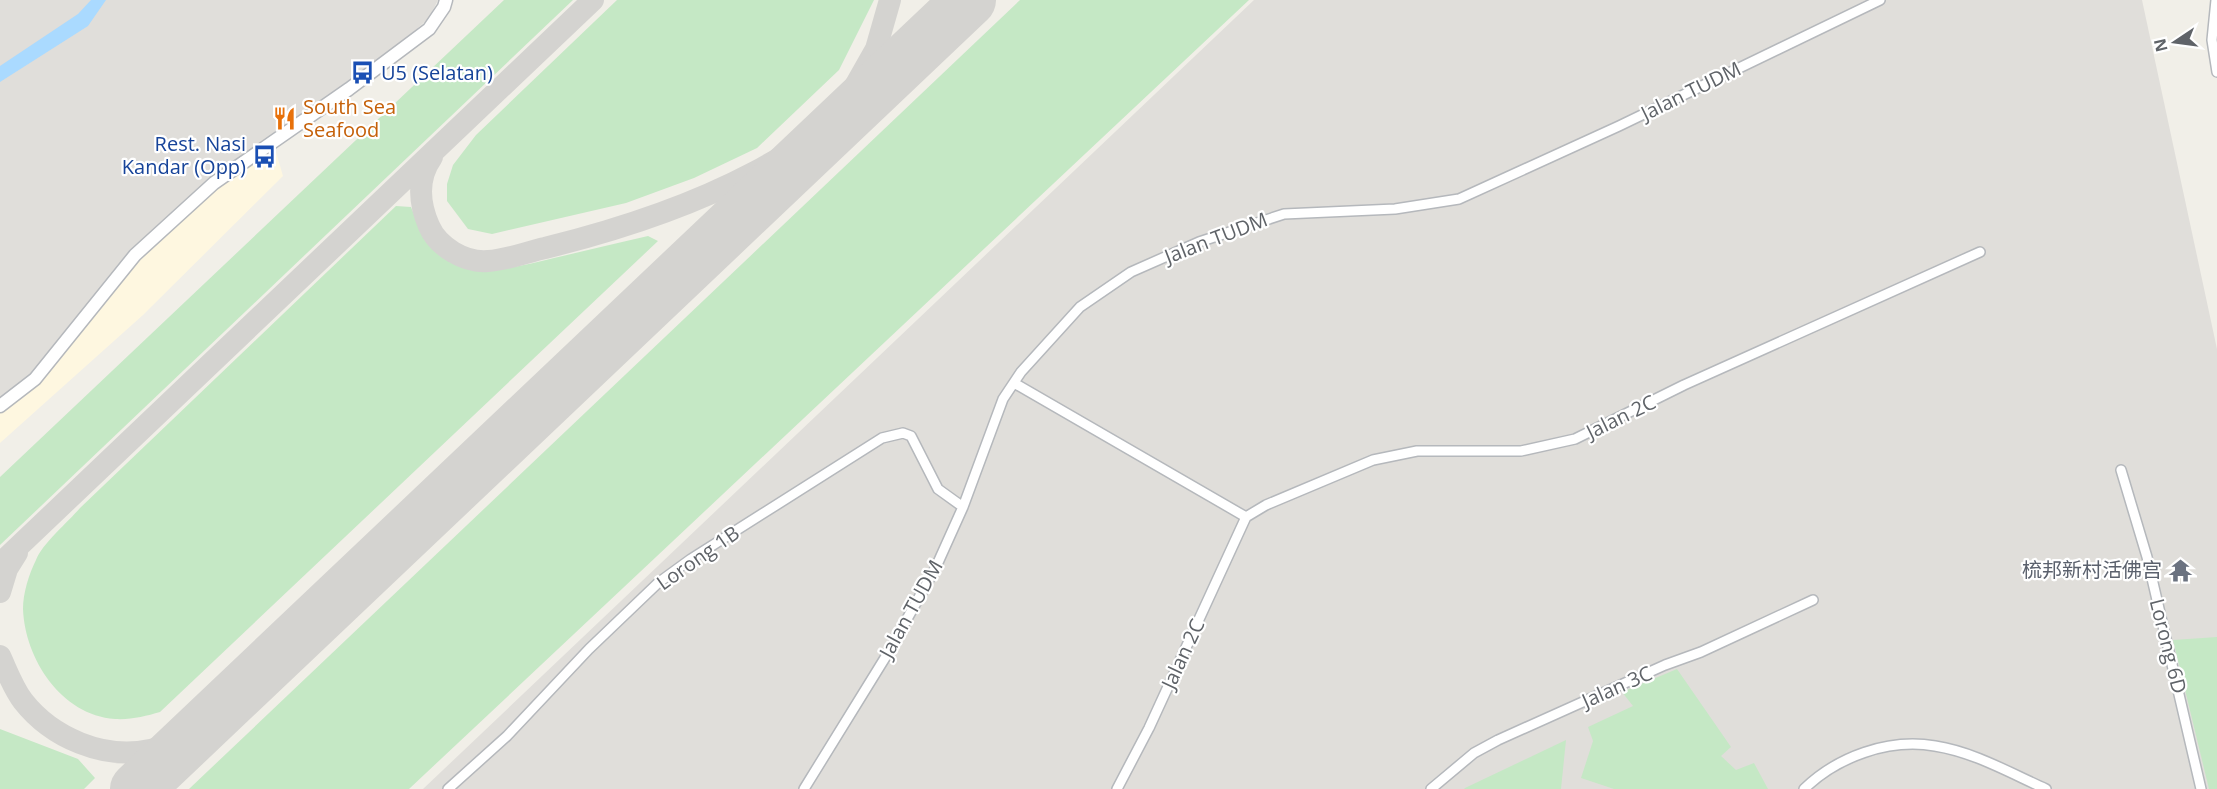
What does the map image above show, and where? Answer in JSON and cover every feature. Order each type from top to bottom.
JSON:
[{"type":"street","points":[[0,406],[35,379],[135,255],[214,183],[349,89],[429,28],[446,0]]},
{"type":"street","name":"Jalan TUDM","points":[[804,789],[900,632],[936,567],[963,507],[1003,399],[1014,382],[1092,297],[1131,272],[1191,246],[1242,226],[1284,214],[1395,209],[1459,199],[1629,121],[1862,3],[1880,0]]},
{"type":"street","points":[[2216,0],[2214,36],[2217,72]]},
{"type":"street","name":"Jalan 2C","points":[[1117,789],[1149,728],[1246,518],[1266,505],[1383,458],[1417,451],[1521,451],[1575,439],[1684,385],[1980,252]]},
{"type":"street","points":[[1014,382],[1246,518]]},
{"type":"street","name":"Lorong 1B","points":[[448,789],[507,736],[589,649],[658,583],[701,552],[882,438],[903,433],[911,436],[938,489],[963,507]]},
{"type":"street","name":"Lorong 6D","points":[[2121,470],[2146,557],[2201,789]]},
{"type":"street","name":"Jalan 3C","points":[[1431,789],[1474,753],[1498,740],[1665,665],[1701,652],[1813,600]]},
{"type":"street","points":[[1804,789],[1816,778],[1851,756],[1872,750],[1926,745],[1974,756],[2046,789]]},
{"type":"shaded area","points":[[0,0],[438,0],[429,18],[349,89],[172,221],[18,387],[0,399]]},
{"type":"shaded area","points":[[1254,0],[2142,0],[2217,349],[2217,789],[423,789]]},
{"type":"shaded area","points":[[273,142],[283,176],[143,315],[0,443],[0,408],[35,379],[159,233]]},
{"type":"green space","points":[[504,0],[573,0],[0,545],[0,477]]},
{"type":"green space","points":[[617,0],[874,0],[839,70],[757,148],[694,178],[626,203],[492,234],[468,229],[447,201],[447,184],[453,165],[476,135]]},
{"type":"green space","points":[[1020,0],[1249,0],[409,789],[189,789]]},
{"type":"green space","points":[[396,206],[411,207],[423,232],[436,250],[451,261],[468,268],[487,270],[530,264],[648,236],[658,241],[160,712],[115,719],[96,715],[78,707],[63,696],[39,665],[25,628],[24,597],[33,565],[39,554],[49,540],[80,508]]},
{"type":"green space","points":[[2217,637],[2217,789],[2209,789],[2173,640]]},
{"type":"green space","points":[[1677,669],[1731,747],[1721,756],[1736,770],[1754,763],[1768,789],[1614,789],[1581,778],[1593,741],[1588,727],[1633,706],[1622,692]]},
{"type":"green space","points":[[0,729],[78,759],[95,778],[84,789],[0,789]]},
{"type":"green space","points":[[1566,740],[1561,789],[1464,789],[1465,788]]},
{"type":"water","points":[[91,0],[106,0],[88,26],[0,82],[0,66],[78,14]]},
{"type":"taxiway","points":[[0,564],[593,0]]},
{"type":"taxiway","points":[[842,109],[876,49],[890,0]]},
{"type":"taxiway","points":[[432,157],[424,173],[421,191],[423,208],[433,234],[453,252],[470,259],[479,261],[510,258],[626,225],[679,207],[730,185],[784,155],[868,96]]},
{"type":"taxiway","points":[[0,592],[7,569],[17,553]]},
{"type":"taxiway","points":[[0,656],[23,701],[49,726],[80,743],[97,749],[133,752],[162,747],[197,732]]},
{"type":"runway","points":[[137,789],[969,0]]},
{"type":"place","name":"U5 (Selatan)","points":[[363,73]]},
{"type":"place","name":"South Sea Seafood","points":[[285,119]]},
{"type":"place","name":"Rest. Nasi Kandar (Opp)","points":[[264,156]]},
{"type":"place","name":"梳邦新村活佛宫","points":[[2180,570]]}]
